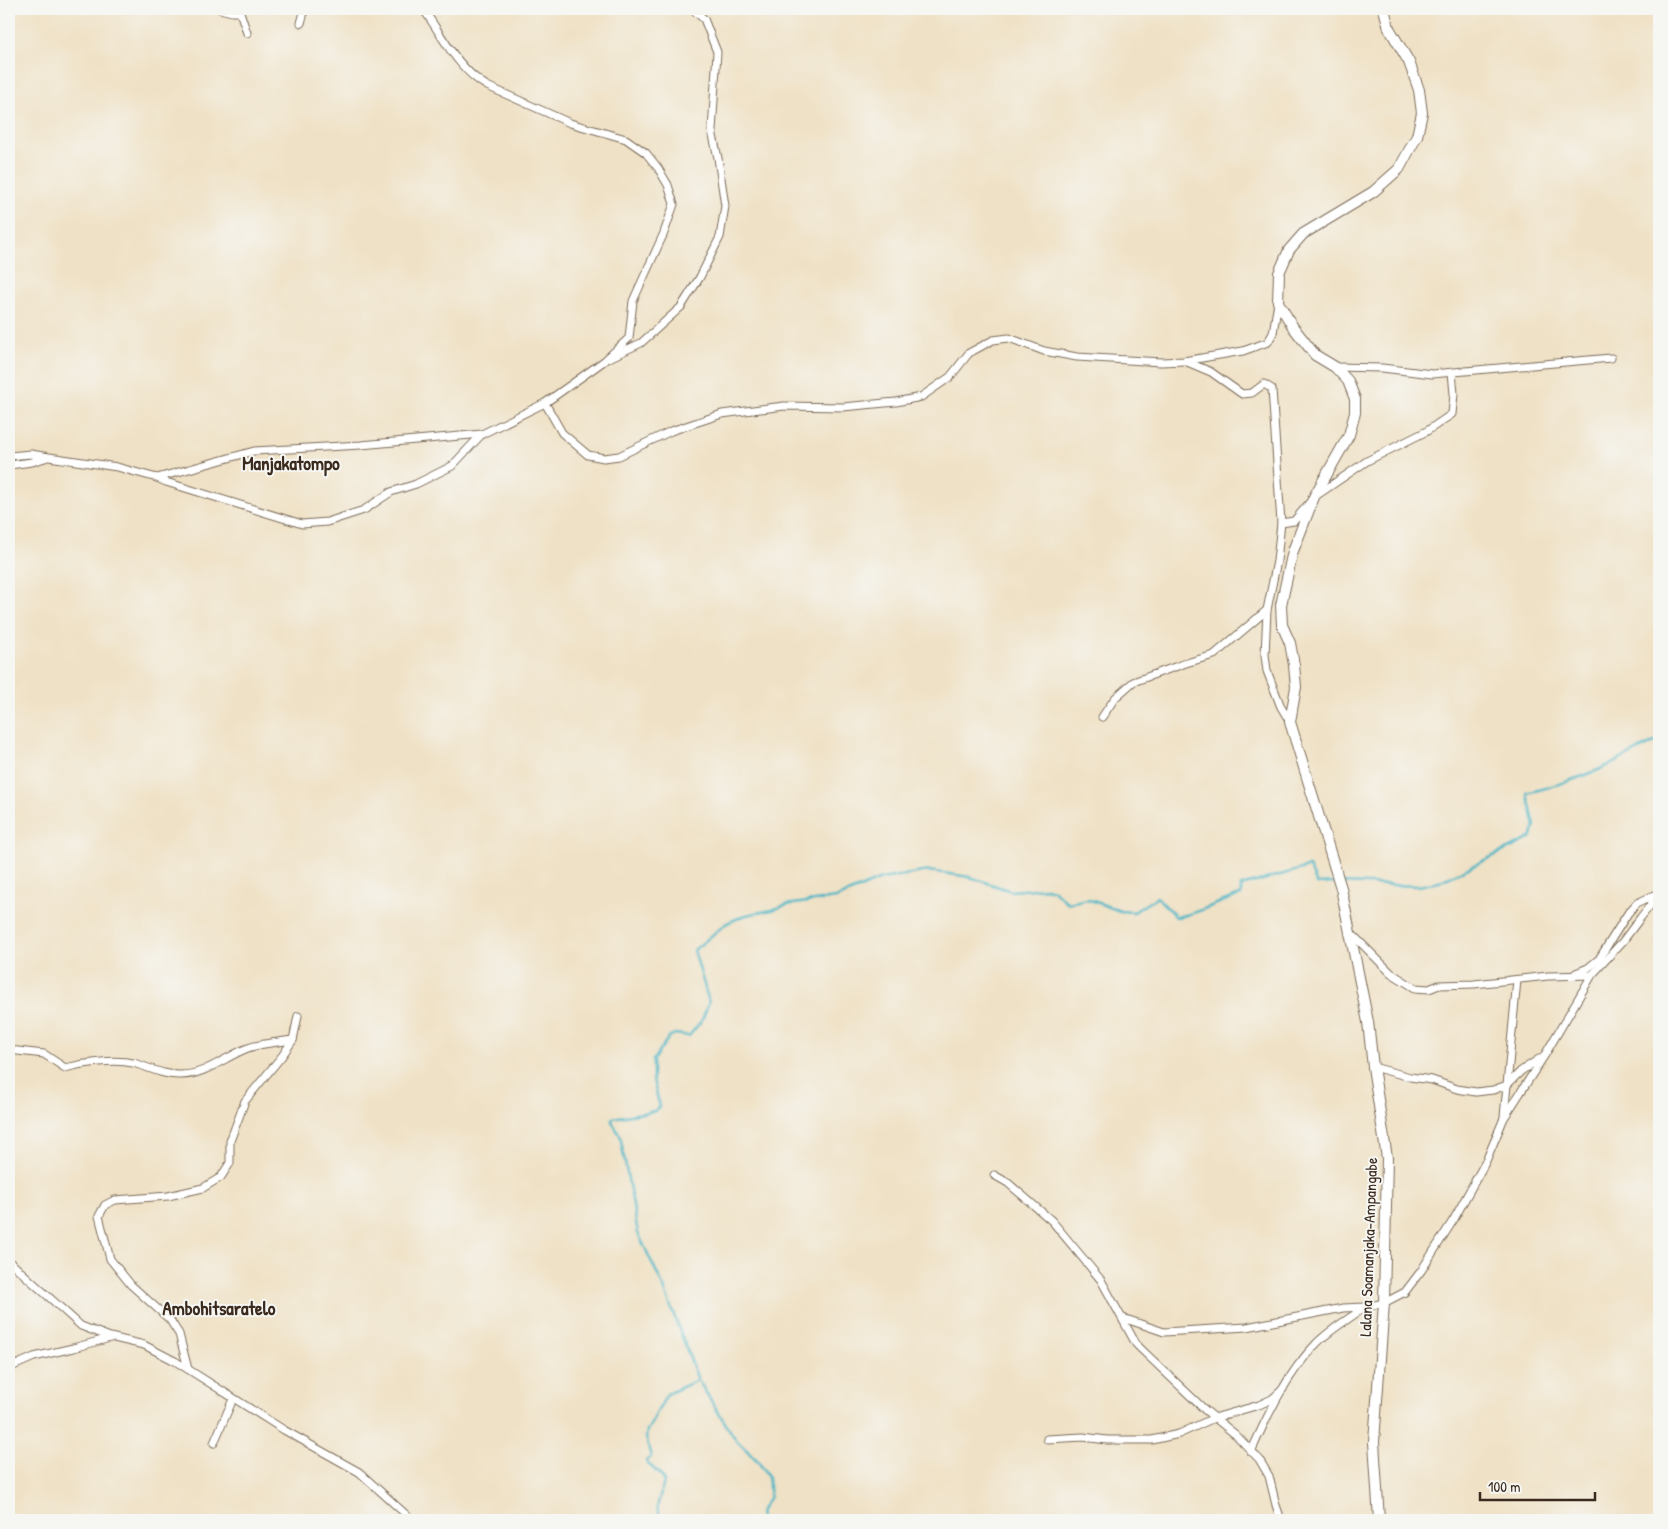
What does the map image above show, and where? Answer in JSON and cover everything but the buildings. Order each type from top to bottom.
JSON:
[{"type":"street","points":[[220,9],[240,12],[247,33]]},
{"type":"street","points":[[300,22],[305,9]]},
{"type":"street","points":[[9,456],[31,454],[117,467],[302,524],[327,522],[364,510],[391,492],[416,484],[452,466],[482,434],[544,403],[604,360],[628,338],[633,301],[664,233],[674,204],[668,185],[658,168],[646,153],[626,139],[570,123],[475,79],[454,55],[426,13],[421,9]]},
{"type":"street","points":[[604,360],[641,343],[681,307],[700,277],[720,237],[725,206],[712,131],[717,52],[704,19],[692,9]]},
{"type":"street","points":[[544,403],[562,433],[588,455],[604,458],[619,456],[671,431],[722,414],[784,406],[842,407],[896,402],[921,397],[950,377],[969,352],[992,340],[1009,338],[1044,351],[1078,357],[1161,362],[1184,361],[1243,351],[1268,342],[1273,333],[1278,302],[1279,273],[1289,250],[1303,234],[1374,192],[1399,169],[1417,136],[1422,113],[1419,90],[1409,62],[1389,28],[1384,9]]},
{"type":"street","points":[[1278,302],[1293,327],[1315,355],[1335,367],[1348,381],[1355,400],[1356,413],[1349,434],[1314,497],[1293,552],[1281,605],[1282,625],[1290,643],[1296,687],[1290,722]]},
{"type":"street","points":[[1335,367],[1382,368],[1432,374],[1611,358]]},
{"type":"street","points":[[1184,361],[1211,372],[1242,394],[1252,393],[1264,384],[1272,389],[1281,523],[1277,561],[1267,610],[1265,655],[1267,671],[1281,707],[1290,722]]},
{"type":"street","points":[[1281,523],[1294,521],[1314,497],[1367,461],[1427,431],[1452,414],[1454,394],[1452,372]]},
{"type":"street","points":[[157,478],[254,451],[361,445],[482,434]]},
{"type":"street","points":[[9,465],[32,462],[49,457]]},
{"type":"street","points":[[1102,717],[1115,698],[1133,682],[1214,655],[1267,610]]},
{"type":"street","name":"Lalana Soamanjaka-Ampangabe","points":[[1290,722],[1340,885],[1351,933],[1368,1022],[1387,1158],[1384,1303],[1374,1442],[1380,1520]]},
{"type":"street","points":[[1574,975],[1588,968],[1599,959],[1628,913],[1637,903],[1659,894]]},
{"type":"street","points":[[1123,1318],[1164,1332],[1247,1327],[1343,1308],[1366,1307],[1384,1303],[1405,1292],[1454,1220],[1486,1161],[1504,1118],[1544,1056],[1592,975],[1623,941],[1659,894]]},
{"type":"street","points":[[1351,933],[1391,973],[1416,988],[1429,989],[1439,985],[1474,984],[1548,976],[1592,975]]},
{"type":"street","points":[[1504,1118],[1517,980]]},
{"type":"street","points":[[188,1369],[180,1334],[170,1320],[130,1285],[110,1258],[99,1216],[105,1205],[114,1200],[168,1196],[203,1188],[221,1177],[230,1163],[230,1141],[245,1101],[293,1040],[298,1016]]},
{"type":"street","points":[[9,1050],[44,1054],[65,1068],[88,1062],[132,1063],[157,1072],[181,1076],[221,1062],[248,1048],[293,1040]]},
{"type":"street","points":[[1373,1067],[1410,1077],[1432,1080],[1457,1089],[1476,1092],[1493,1090],[1506,1085],[1521,1071],[1544,1056]]},
{"type":"street","points":[[994,1175],[1008,1183],[1052,1221],[1101,1280],[1136,1344],[1214,1418],[1236,1435],[1258,1459],[1269,1476],[1281,1520]]},
{"type":"street","points":[[9,1262],[81,1326],[110,1337],[144,1345],[188,1369],[284,1430],[359,1472],[412,1520]]},
{"type":"street","points":[[1251,1452],[1267,1417],[1304,1358],[1317,1342],[1366,1307]]},
{"type":"street","points":[[9,1368],[34,1357],[110,1337]]},
{"type":"street","points":[[1047,1439],[1083,1437],[1107,1440],[1152,1440],[1179,1434],[1214,1418],[1258,1405],[1272,1399],[1284,1389]]},
{"type":"street","points":[[214,1444],[233,1399]]},
{"type":"waterway","points":[[1341,883],[1418,886],[1439,882],[1531,838],[1535,826],[1527,793],[1558,785],[1588,774],[1659,740]]},
{"type":"waterway","points":[[761,1520],[761,1510],[770,1497],[768,1476],[757,1460],[736,1440],[698,1380],[664,1288],[638,1233],[620,1135],[612,1122],[613,1118],[654,1111],[660,1107],[653,1080],[653,1060],[669,1037],[675,1034],[689,1036],[702,1020],[709,1002],[694,950],[727,923],[746,915],[786,905],[836,898],[881,879],[929,871],[970,877],[1011,891],[1046,888],[1053,890],[1068,903],[1088,899],[1120,911],[1134,912],[1157,897],[1176,917],[1193,913],[1241,895],[1241,886],[1309,867],[1317,884],[1336,883]]},
{"type":"waterway","points":[[660,1520],[657,1507],[664,1482],[661,1476],[646,1461],[651,1457],[646,1437],[647,1431],[667,1394],[698,1380]]},
{"type":"district","name":"Manjakatompo","points":[[291,463]]},
{"type":"district","name":"Ambohitsaratelo","points":[[219,1308]]}]
